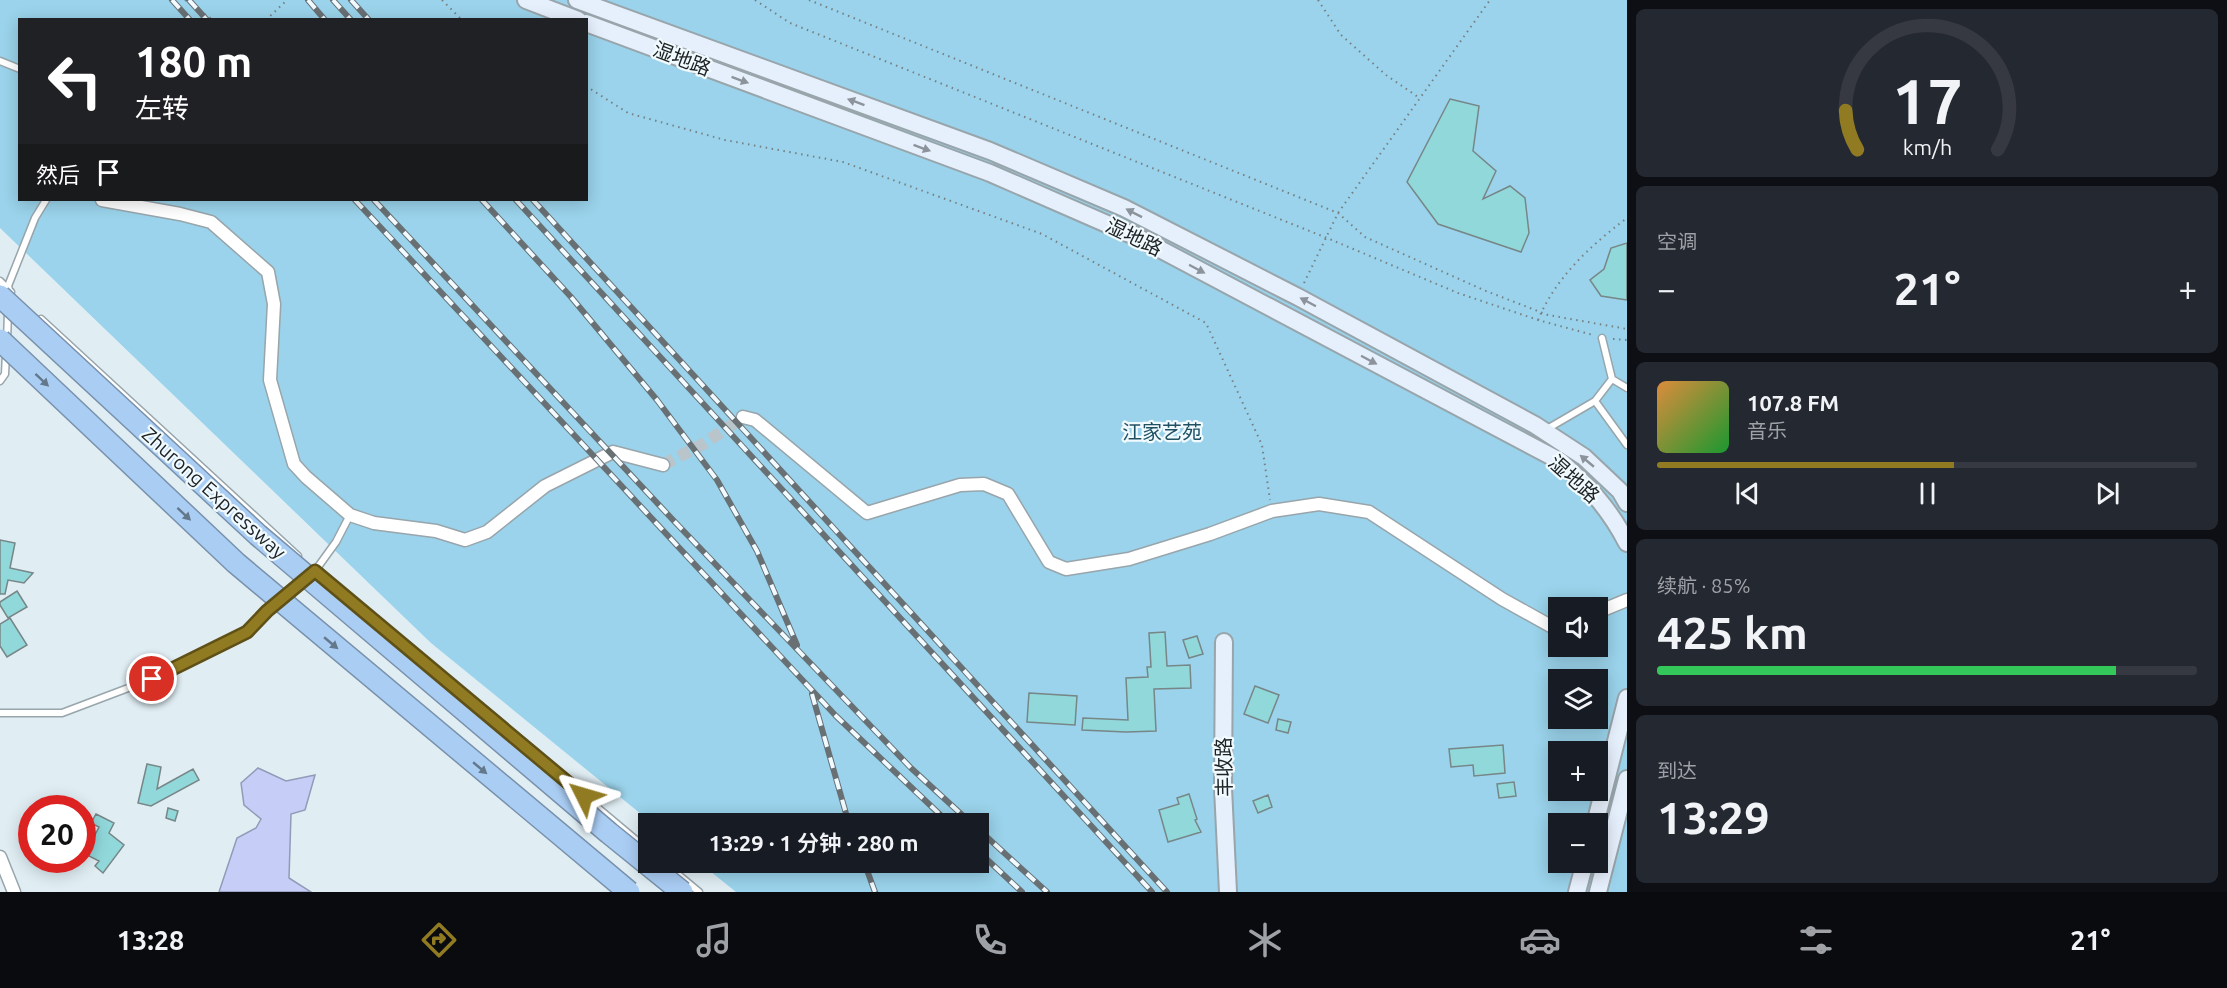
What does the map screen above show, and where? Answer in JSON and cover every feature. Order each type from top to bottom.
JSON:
[{"type":"highway","name":"Zhurong Expressway","points":[[9,295],[258,535],[609,833],[682,892]]},
{"type":"highway","name":"Zhurong Expressway","points":[[0,340],[236,563],[629,892]]},
{"type":"street","points":[[526,0],[573,18]]},
{"type":"street","name":"湿地路","points":[[577,0],[990,151],[1124,208],[1298,297],[1544,431],[1584,458],[1620,491],[1627,503]]},
{"type":"street","name":"湿地路","points":[[588,24],[990,173],[1139,238],[1560,461],[1594,492],[1627,543]]},
{"type":"street","points":[[108,201],[211,222],[268,272],[274,304],[270,380],[294,464],[350,515],[374,524],[436,531],[465,540],[487,532],[545,486],[614,452],[663,465]]},
{"type":"street","points":[[743,417],[755,420],[867,513],[960,485],[984,484],[1008,494],[1049,562],[1066,569],[1129,559],[1210,534],[1272,511],[1318,504],[1369,512],[1502,599],[1548,625]]},
{"type":"street","points":[[1608,608],[1627,600]]},
{"type":"street","name":"丰收路","points":[[1224,642],[1223,788],[1228,892]]},
{"type":"street","points":[[1598,813],[1627,698]]},
{"type":"street","points":[[1598,892],[1627,779]]},
{"type":"street","points":[[0,857],[14,892]]},
{"type":"street","points":[[1577,892],[1582,873]]},
{"type":"lane","points":[[0,61],[18,68]]},
{"type":"lane","points":[[0,381],[5,374],[8,286],[35,218],[45,201]]},
{"type":"lane","points":[[0,281],[9,295]]},
{"type":"lane","points":[[35,315],[324,578]]},
{"type":"lane","points":[[1602,338],[1612,379],[1626,389]]},
{"type":"lane","points":[[1544,431],[1595,401],[1612,379]]},
{"type":"lane","points":[[1595,401],[1627,445]]},
{"type":"lane","points":[[0,713],[62,713],[152,679],[247,632],[267,611],[315,571],[336,542],[350,515]]},
{"type":"lane","points":[[422,661],[638,842]]},
{"type":"lane","points":[[676,873],[699,892]]},
{"type":"path","points":[[184,0],[210,18]]},
{"type":"path","points":[[268,18],[286,0]]},
{"type":"path","points":[[442,0],[460,18]]},
{"type":"path","points":[[755,0],[790,23],[1327,238],[1458,293],[1538,320],[1602,338],[1627,340]]},
{"type":"path","points":[[809,0],[1338,213],[1365,237],[1475,287],[1541,312],[1627,328]]},
{"type":"path","points":[[1318,0],[1341,35],[1386,75],[1418,98]]},
{"type":"path","points":[[1298,297],[1338,213],[1490,0]]},
{"type":"path","points":[[588,87],[628,114],[725,140],[843,162],[1042,234],[1206,323],[1262,446],[1272,511]]},
{"type":"path","points":[[1538,320],[1549,296],[1567,272],[1598,240],[1627,218]]},
{"type":"green space","name":"江家艺苑","points":[[0,0],[1627,0],[1627,892],[736,892],[712,873],[989,873],[989,813],[640,813],[431,643],[0,228]]},
{"type":"shaded area","points":[[258,768],[286,781],[315,775],[305,810],[291,814],[289,878],[311,892],[219,892],[237,838],[256,828],[261,819],[244,805],[241,783]]},
{"type":"building","points":[[1450,99],[1479,106],[1473,151],[1496,171],[1483,199],[1510,186],[1525,198],[1529,233],[1521,252],[1438,224],[1407,182]]},
{"type":"building","points":[[1627,243],[1627,300],[1601,296],[1590,280],[1604,269],[1611,248]]},
{"type":"building","points":[[0,540],[15,543],[10,568],[33,573],[24,583],[8,580],[5,594],[0,594]]},
{"type":"building","points":[[17,591],[27,607],[8,618],[0,602]]},
{"type":"building","points":[[10,618],[27,645],[7,657],[0,646],[0,624]]},
{"type":"building","points":[[1165,632],[1167,666],[1190,665],[1191,688],[1154,689],[1156,731],[1082,730],[1083,718],[1128,720],[1126,678],[1148,677],[1147,667],[1151,667],[1149,633]]},
{"type":"building","points":[[1197,636],[1203,654],[1189,658],[1183,640]]},
{"type":"building","points":[[1255,686],[1279,695],[1268,723],[1244,714]]},
{"type":"building","points":[[1029,693],[1077,696],[1075,725],[1027,722]]},
{"type":"building","points":[[1278,719],[1291,722],[1288,733],[1276,730]]},
{"type":"building","points":[[1503,745],[1505,773],[1474,776],[1473,765],[1451,767],[1449,749]]},
{"type":"building","points":[[147,764],[161,767],[157,789],[193,769],[199,780],[151,806],[138,803]]},
{"type":"building","points":[[1514,782],[1516,796],[1499,798],[1497,784]]},
{"type":"building","points":[[1189,794],[1197,819],[1195,820],[1201,832],[1168,842],[1159,810],[1179,804],[1177,798]]},
{"type":"building","points":[[1268,795],[1272,807],[1258,813],[1253,801]]},
{"type":"building","points":[[168,808],[178,811],[175,821],[166,818]]},
{"type":"building","points":[[96,814],[114,823],[109,833],[124,845],[103,873],[96,867],[99,861],[96,860],[96,833],[99,827],[96,826]]},
{"type":"tunnel","points":[[663,465],[705,443],[743,417]]},
{"type":"railway","points":[[172,0],[188,18]]},
{"type":"railway","points":[[189,0],[205,18]]},
{"type":"railway","points":[[308,0],[323,18]]},
{"type":"railway","points":[[333,0],[349,18]]},
{"type":"railway","points":[[351,0],[367,18]]},
{"type":"railway","points":[[356,201],[836,716],[938,813]]},
{"type":"railway","points":[[375,201],[674,521],[911,768],[960,813]]},
{"type":"railway","points":[[483,201],[571,297],[657,400],[717,480],[757,551],[797,645]]},
{"type":"railway","points":[[517,201],[1152,892]]},
{"type":"railway","points":[[534,201],[1167,892]]},
{"type":"railway","points":[[812,694],[846,813]]},
{"type":"railway","points":[[989,839],[1047,892]]},
{"type":"railway","points":[[989,861],[1022,892]]},
{"type":"railway","points":[[868,873],[875,892]]},
{"type":"route","points":[[152,679],[247,632],[267,611],[315,571],[584,796]]}]
